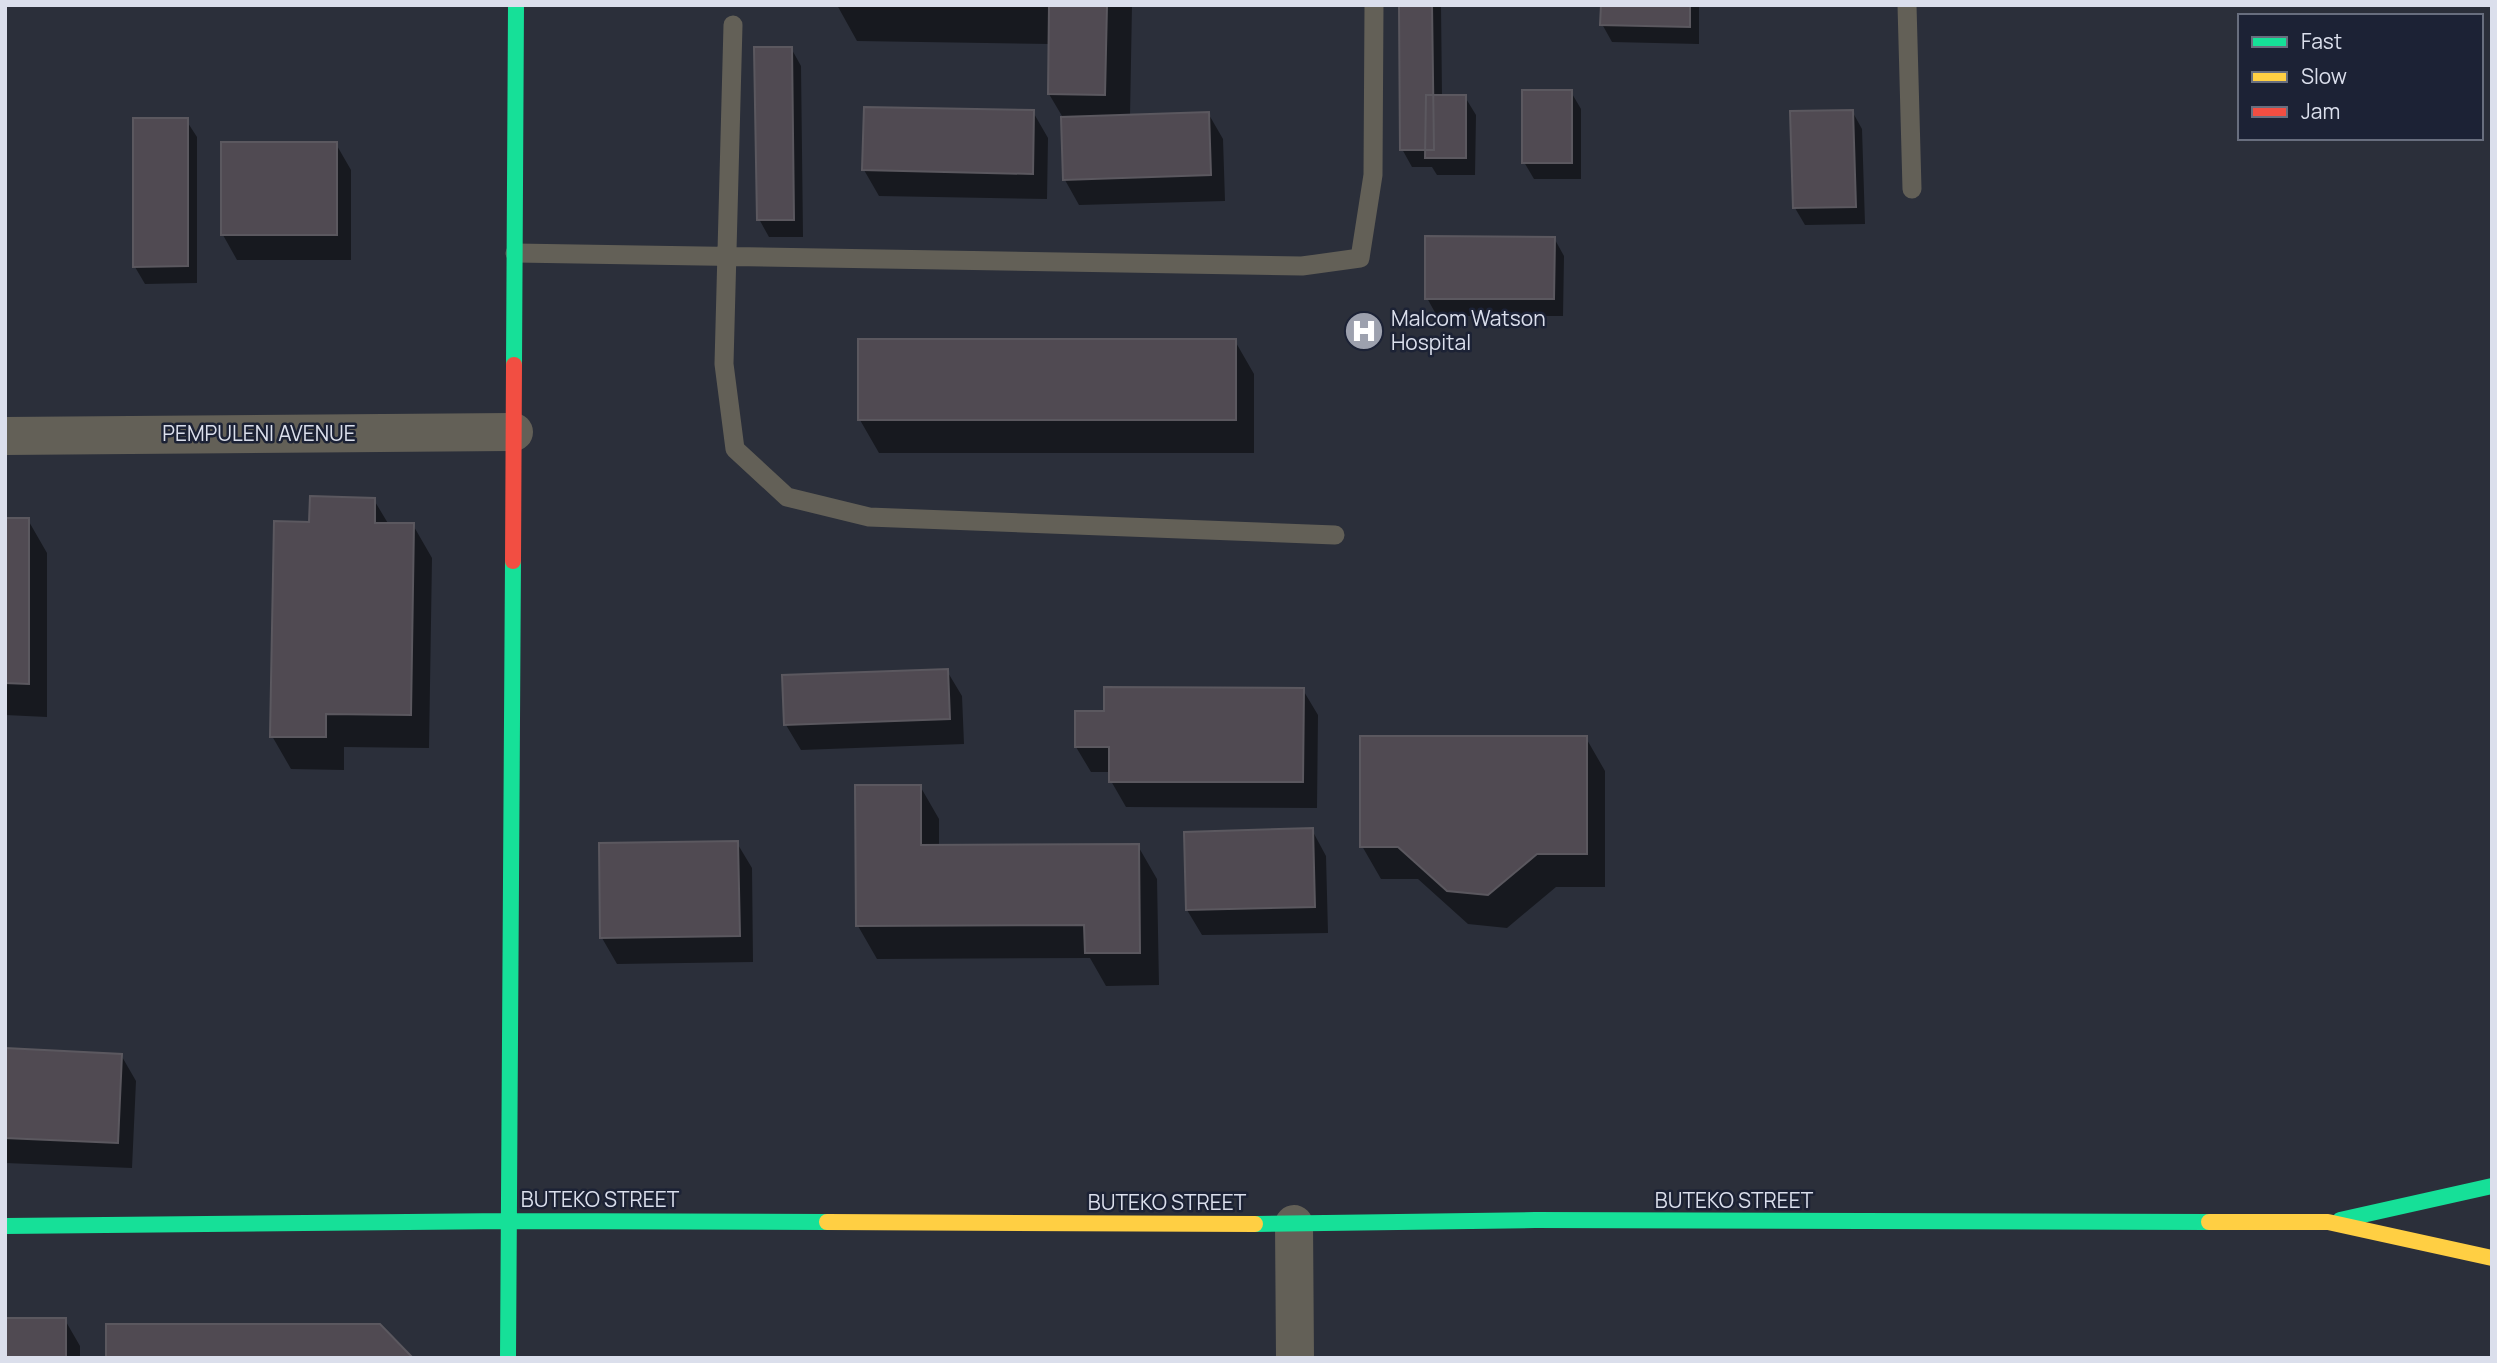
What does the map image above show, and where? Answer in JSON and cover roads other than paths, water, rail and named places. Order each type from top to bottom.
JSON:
[{"type":"street","points":[[508,1358],[516,5]]},
{"type":"street","name":"PEMPULENI AVENUE","points":[[5,436],[513,432]]},
{"type":"street","name":"BUTEKO STREET","points":[[2328,1222],[2492,1186]]},
{"type":"street","name":"BUTEKO STREET","points":[[5,1226],[509,1221],[1294,1224],[1535,1220],[2328,1222],[2492,1258]]},
{"type":"street","points":[[1294,1224],[1295,1358]]},
{"type":"lane","points":[[515,253],[1302,266],[1360,258],[1373,174],[1374,5]]},
{"type":"lane","points":[[1907,5],[1912,189]]},
{"type":"lane","points":[[733,25],[724,364],[735,449],[787,497],[869,517],[1335,535]]},
{"type":"place","name":"Malcom Watson Hospital","points":[[1364,331]]}]
